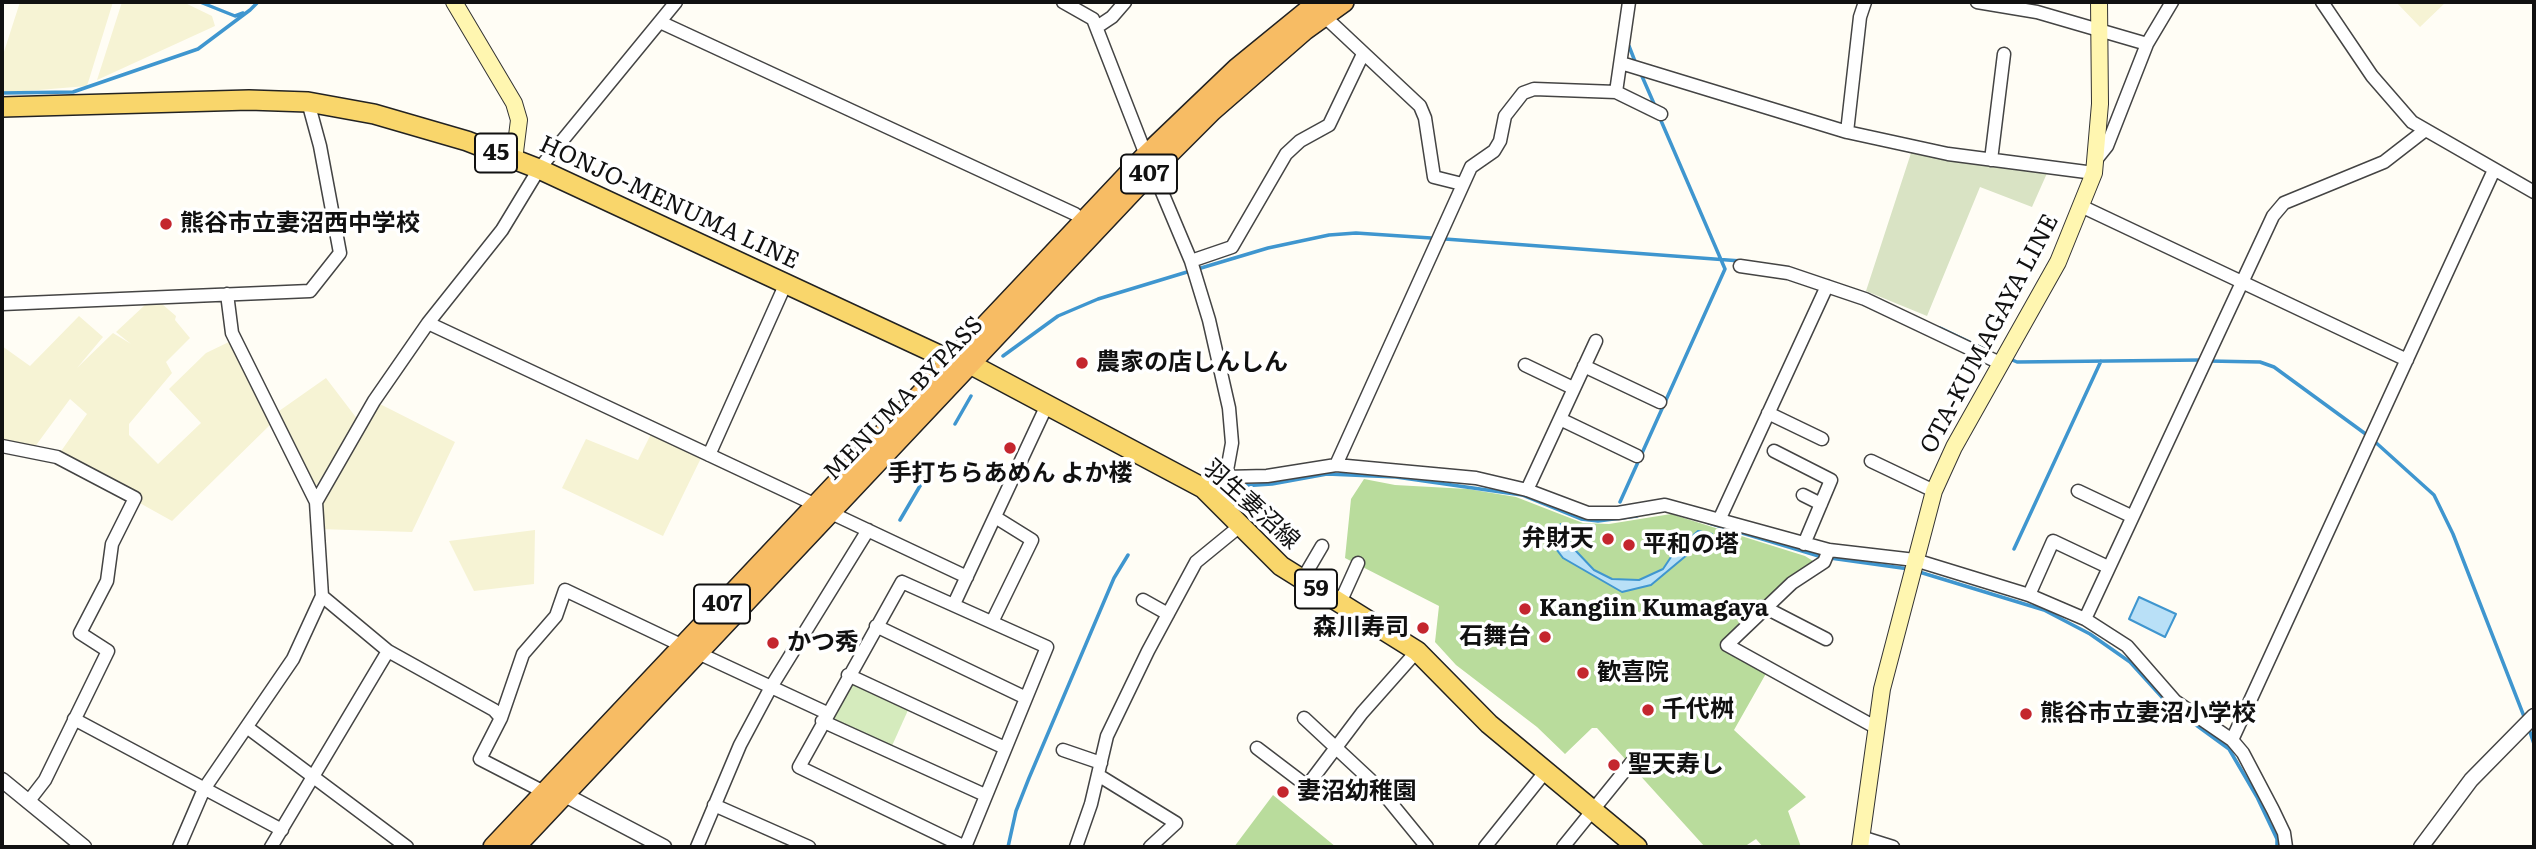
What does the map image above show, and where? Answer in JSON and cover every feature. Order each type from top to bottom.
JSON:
[{"type":"highway","name":"MENUMA BYPASS","points":[[822,509],[972,365],[1148,164],[1237,68],[1321,9],[1344,2]]},
{"type":"highway","name":"MENUMA BYPASS","points":[[515,847],[555,794],[822,509],[952,361],[1084,222],[1148,164]]},
{"type":"highway","name":"MENUMA BYPASS","points":[[493,847],[555,794]]},
{"type":"main road","points":[[454,2],[513,103],[519,128],[514,160]]},
{"type":"main road","name":"OTA-KUMAGAYA LINE","points":[[1875,727],[1934,491],[1954,447],[2059,262],[2082,207],[2094,167],[2099,104],[2099,2]]},
{"type":"main road","name":"HONJO-MENUMA LINE","points":[[2,107],[249,100],[308,102],[387,117],[467,141],[539,169],[952,361],[972,365]]},
{"type":"main road","name":"羽生妻沼線","points":[[972,365],[1173,470],[1211,496],[1281,566],[1339,605],[1417,651],[1489,724],[1637,847]]},
{"type":"main road","points":[[1861,842],[1875,727]]},
{"type":"street","points":[[316,502],[374,401],[428,323],[502,230],[539,169],[676,2]]},
{"type":"street","points":[[1063,2],[1087,12],[1097,27],[1148,164],[1191,261],[1209,320],[1229,408],[1232,443],[1225,477],[1211,496]]},
{"type":"street","points":[[1097,27],[1112,17],[1125,2]]},
{"type":"street","points":[[1616,92],[1629,2]]},
{"type":"street","points":[[1847,132],[1860,17],[1865,2]]},
{"type":"street","points":[[1977,2],[2025,9],[2147,44]]},
{"type":"street","points":[[1621,63],[1847,132],[1948,154],[1991,160],[2094,167],[2107,146],[2147,44],[2172,2]]},
{"type":"street","points":[[2322,2],[2372,76],[2424,131],[2534,192]]},
{"type":"street","points":[[1321,9],[1363,54],[1423,111],[1434,177],[1462,184]]},
{"type":"street","points":[[660,22],[1075,214],[1084,222]]},
{"type":"street","points":[[1191,261],[1233,247],[1286,154],[1300,141],[1329,125],[1363,54]]},
{"type":"street","points":[[1991,160],[2004,54]]},
{"type":"street","points":[[1336,465],[1462,184],[1471,167],[1494,151],[1500,141],[1505,116],[1523,93],[1534,89],[1616,92],[1661,114]]},
{"type":"street","points":[[2,303],[310,290],[340,253],[320,146],[308,102]]},
{"type":"street","points":[[2085,619],[2273,216],[2284,203],[2384,162],[2424,131]]},
{"type":"street","points":[[2232,740],[2494,170]]},
{"type":"street","points":[[2082,207],[2407,360]]},
{"type":"street","points":[[1740,266],[1788,273],[1894,311],[2002,364]]},
{"type":"street","points":[[709,455],[786,283]]},
{"type":"street","points":[[1720,518],[1827,286]]},
{"type":"street","points":[[179,847],[204,789],[293,659],[323,596],[316,502],[232,333],[227,294]]},
{"type":"street","points":[[428,323],[967,577]]},
{"type":"street","points":[[1527,490],[1595,341]]},
{"type":"street","points":[[1525,365],[1573,388]]},
{"type":"street","points":[[1584,366],[1660,402]]},
{"type":"street","points":[[954,604],[1047,405]]},
{"type":"street","points":[[1769,413],[1822,439]]},
{"type":"street","points":[[1560,419],[1637,457]]},
{"type":"street","points":[[2,446],[57,457],[135,498],[113,544],[107,581],[80,633],[107,651],[45,780],[28,802]]},
{"type":"street","points":[[1774,451],[1832,480],[1804,544]]},
{"type":"street","points":[[1871,461],[1934,491]]},
{"type":"street","points":[[1225,477],[1267,476],[1336,465],[1444,474],[1527,490],[1588,513],[1618,513],[1665,505],[1720,518],[1804,544],[1826,556],[1915,560],[2029,595],[2085,619],[2127,646],[2175,701],[2232,740],[2243,752],[2273,810],[2284,833],[2286,847]]},
{"type":"street","points":[[2078,491],[2132,516]]},
{"type":"street","points":[[1803,495],[1821,504]]},
{"type":"street","points":[[992,622],[1032,540],[995,517]]},
{"type":"street","points":[[1076,847],[1107,736],[1168,614],[1201,556],[1240,526]]},
{"type":"street","points":[[697,847],[740,745],[771,687],[867,530]]},
{"type":"street","points":[[2029,595],[2053,541],[2108,567]]},
{"type":"street","points":[[1302,580],[1322,546]]},
{"type":"street","points":[[1826,556],[1764,607],[1727,645],[1875,727]]},
{"type":"street","points":[[1339,605],[1358,563]]},
{"type":"street","points":[[1172,577],[1182,588]]},
{"type":"street","points":[[902,582],[992,622],[1047,647],[1024,697],[965,847],[799,767],[902,582]]},
{"type":"street","points":[[664,847],[480,759],[501,718],[523,654],[556,615],[565,590],[771,687],[825,717],[985,795]]},
{"type":"street","points":[[323,596],[388,651],[494,710],[501,718]]},
{"type":"street","points":[[1143,600],[1168,614]]},
{"type":"street","points":[[1764,607],[1826,639]]},
{"type":"street","points":[[876,626],[1024,697]]},
{"type":"street","points":[[271,847],[388,651]]},
{"type":"street","points":[[1257,748],[1307,786],[1362,713],[1417,651]]},
{"type":"street","points":[[848,676],[1005,748]]},
{"type":"street","points":[[2421,847],[2471,780],[2534,716]]},
{"type":"street","points":[[1304,718],[1378,787],[1427,847]]},
{"type":"street","points":[[74,719],[282,830]]},
{"type":"street","points":[[248,728],[407,847]]},
{"type":"street","points":[[1062,750],[1099,769],[1176,823],[1150,847]]},
{"type":"street","points":[[1563,847],[1631,763]]},
{"type":"street","points":[[1485,847],[1545,772]]},
{"type":"street","points":[[3,783],[84,847]]},
{"type":"street","points":[[714,805],[809,847]]},
{"type":"street","points":[[1861,842],[1893,847]]},
{"type":"shaded area","points":[[20,2],[113,2],[87,86],[2,93],[2,58]]},
{"type":"shaded area","points":[[122,2],[183,2],[212,16],[215,26],[97,80]]},
{"type":"shaded area","points":[[2396,2],[2446,2],[2420,27]]},
{"type":"shaded area","points":[[146,304],[162,304],[176,316],[175,320],[190,338],[166,362],[172,373],[129,424],[129,435],[158,464],[201,423],[169,389],[206,353],[233,340],[272,423],[172,521],[57,457],[87,414],[70,399],[34,448],[2,442],[2,346],[30,366],[79,316],[103,337],[77,368],[113,333],[131,344],[116,332]]},
{"type":"shaded area","points":[[326,378],[358,420],[314,489],[279,411]]},
{"type":"shaded area","points":[[374,401],[455,442],[412,532],[319,529],[316,502]]},
{"type":"shaded area","points":[[651,434],[702,456],[663,536],[562,488],[586,439],[638,460]]},
{"type":"shaded area","points":[[535,530],[534,584],[474,591],[449,541]]},
{"type":"green space","points":[[1912,150],[2048,171],[2032,207],[1980,187],[1927,316],[1866,291]]},
{"type":"green space","points":[[1364,479],[1395,485],[1468,489],[1516,497],[1583,523],[1609,524],[1671,514],[1805,556],[1813,561],[1755,607],[1722,644],[1768,670],[1734,730],[1806,797],[1788,811],[1801,847],[1763,847],[1756,839],[1744,847],[1705,847],[1597,728],[1592,728],[1565,754],[1537,727],[1456,665],[1435,642],[1439,606],[1345,558],[1351,499]]},
{"type":"green space","points":[[853,682],[909,708],[891,748],[829,720]]},
{"type":"green space","points":[[1273,795],[1336,847],[1234,847]]},
{"type":"water","points":[[1561,524],[1566,527],[1566,537],[1576,551],[1594,570],[1612,579],[1639,580],[1663,569],[1675,551],[1698,531],[1712,534],[1651,585],[1622,592],[1563,558],[1550,541],[1552,531]]},
{"type":"water","points":[[2139,597],[2176,614],[2165,637],[2129,619]]},
{"type":"waterway","points":[[200,2],[235,16],[243,13]]},
{"type":"waterway","points":[[250,10],[258,2]]},
{"type":"waterway","points":[[2,93],[73,92],[198,49],[250,10]]},
{"type":"waterway","points":[[1629,46],[1636,64]]},
{"type":"waterway","points":[[1641,74],[1655,106]]},
{"type":"waterway","points":[[1620,502],[1725,269],[1659,116]]},
{"type":"waterway","points":[[1201,268],[1268,248],[1329,235],[1356,233],[1431,238]]},
{"type":"waterway","points":[[1445,239],[1741,261]]},
{"type":"waterway","points":[[1003,356],[1058,316],[1098,299],[1187,272]]},
{"type":"waterway","points":[[1940,328],[1984,349]]},
{"type":"waterway","points":[[2010,359],[2017,362],[2201,360]]},
{"type":"waterway","points":[[2014,549],[2101,361]]},
{"type":"waterway","points":[[2209,361],[2260,362],[2274,367],[2367,435]]},
{"type":"waterway","points":[[955,424],[971,396]]},
{"type":"waterway","points":[[2373,440],[2434,495],[2453,534],[2525,719]]},
{"type":"waterway","points":[[900,520],[934,462]]},
{"type":"waterway","points":[[1227,487],[1272,484],[1327,474],[1396,477],[1522,495],[1581,519],[1598,521],[1637,516]]},
{"type":"waterway","points":[[1709,523],[1822,557]]},
{"type":"waterway","points":[[1008,847],[1016,811],[1029,778],[1114,578],[1128,555]]},
{"type":"waterway","points":[[1830,558],[1909,569]]},
{"type":"waterway","points":[[1916,571],[2044,610],[2090,634],[2130,662],[2170,706],[2229,749],[2257,797],[2277,839],[2277,847]]},
{"type":"waterway","points":[[2528,726],[2534,744]]},
{"type":"place","name":"熊谷市立妻沼西中学校","points":[[166,224]]},
{"type":"place","name":"農家の店しんしん","points":[[1082,363]]},
{"type":"place","name":"手打ちらあめん よか楼","points":[[1010,448]]},
{"type":"place","name":"弁財天","points":[[1608,539]]},
{"type":"place","name":"平和の塔","points":[[1629,545]]},
{"type":"place","name":"Kangiin Kumagaya","points":[[1525,609]]},
{"type":"place","name":"森川寿司","points":[[1423,628]]},
{"type":"place","name":"石舞台","points":[[1545,637]]},
{"type":"place","name":"かつ秀","points":[[773,643]]},
{"type":"place","name":"歓喜院","points":[[1583,673]]},
{"type":"place","name":"千代桝","points":[[1648,710]]},
{"type":"place","name":"熊谷市立妻沼小学校","points":[[2026,714]]},
{"type":"place","name":"聖天寿し","points":[[1614,765]]},
{"type":"place","name":"妻沼幼稚園","points":[[1283,792]]}]
